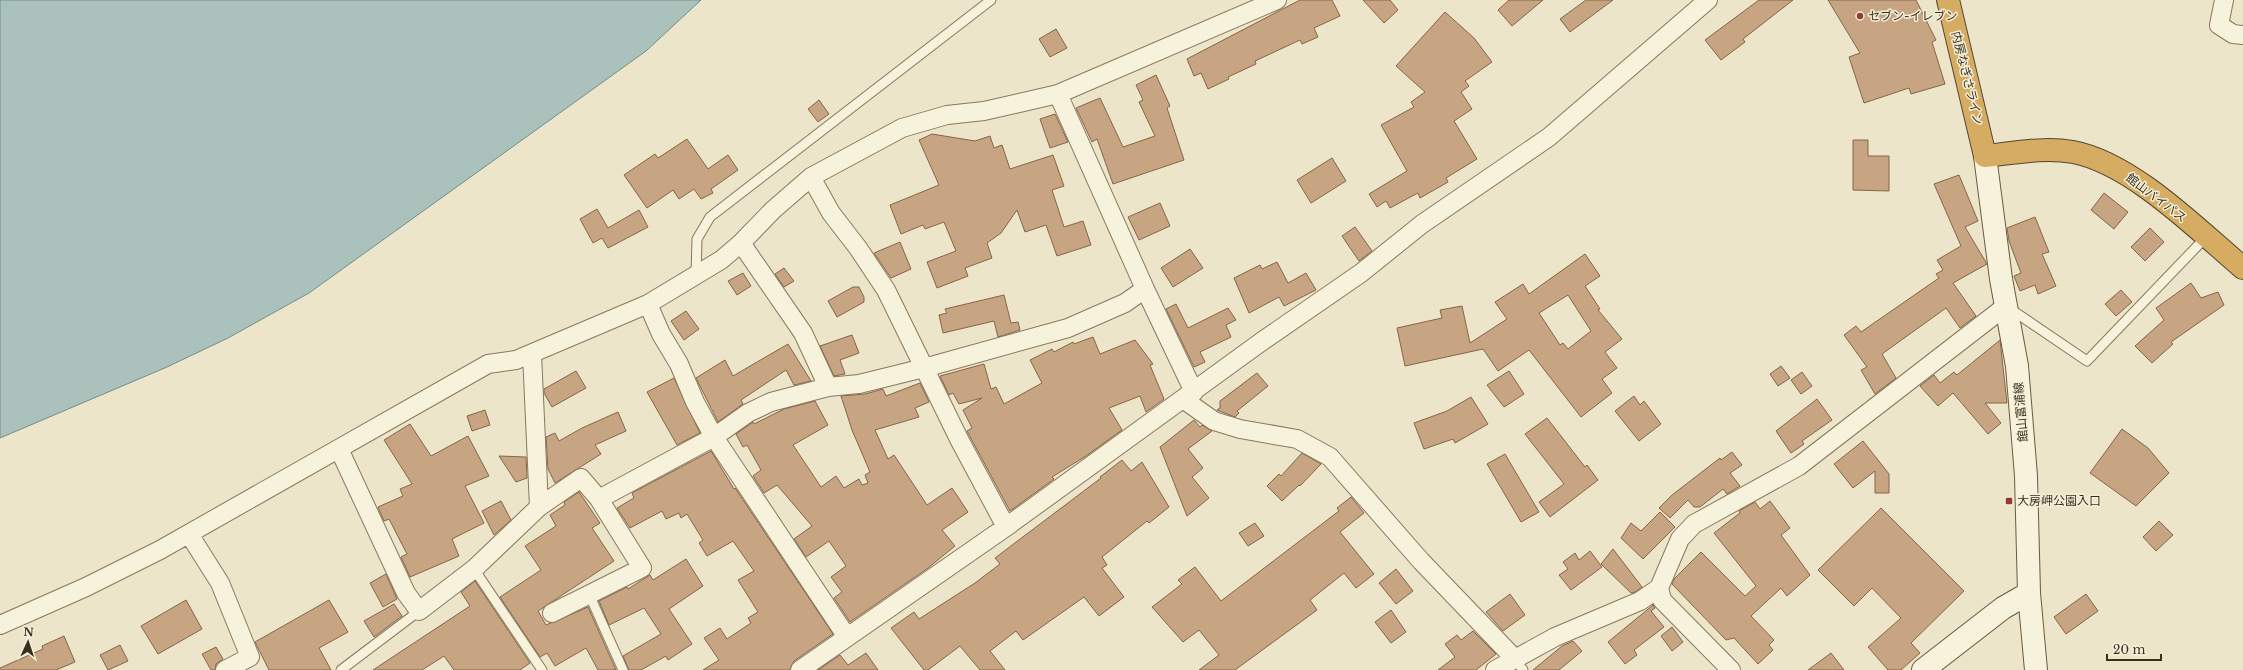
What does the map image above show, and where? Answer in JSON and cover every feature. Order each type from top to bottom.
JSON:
[{"type":"highway","name":"内房なぎさライン","points":[[1948,0],[1985,156]]},
{"type":"highway","name":"館山バイパス","points":[[1985,156],[2052,150],[2074,152],[2094,159],[2139,182],[2243,268]]},
{"type":"main road","name":"館山富浦線","points":[[1985,156],[2006,306],[2017,366],[2026,476],[2029,593],[2036,670]]},
{"type":"main road","points":[[1922,670],[2003,608],[2029,593]]},
{"type":"street","points":[[0,625],[86,588],[189,534],[488,364],[516,360],[532,354],[648,304],[721,260],[741,244],[773,210],[812,177],[902,128],[947,115],[984,111],[1058,94],[1277,0]]},
{"type":"street","points":[[800,670],[1006,527],[1361,273],[1422,224],[1549,137],[1708,0]]},
{"type":"street","points":[[2224,0],[2219,26],[2232,34],[2243,36]]},
{"type":"street","points":[[1058,94],[1145,289],[1188,396],[1214,421],[1240,429],[1297,439],[1330,457],[1421,561],[1519,664]]},
{"type":"street","points":[[812,177],[832,213],[886,290],[987,494],[1006,527]]},
{"type":"street","points":[[741,244],[803,332],[828,387]]},
{"type":"street","points":[[599,499],[714,437],[748,413],[771,402],[828,387],[859,384],[924,368],[1068,328],[1125,303],[1145,289]]},
{"type":"street","points":[[648,304],[661,334],[679,364],[695,402],[714,437],[847,637]]},
{"type":"street","points":[[1496,670],[1519,664],[1555,637],[1640,601],[1659,588],[1680,538],[1694,524],[1799,466],[2006,306]]},
{"type":"street","points":[[532,354],[539,507]]},
{"type":"street","points":[[340,449],[406,593],[419,611],[474,569],[539,507],[581,478],[599,499],[642,568],[552,613]]},
{"type":"street","points":[[189,534],[220,583],[250,657],[225,670]]},
{"type":"street","points":[[1659,588],[1662,600],[1731,670]]},
{"type":"lane","points":[[696,276],[697,239],[710,217],[991,0]]},
{"type":"lane","points":[[2006,306],[2086,361],[2206,237]]},
{"type":"lane","points":[[474,569],[542,670]]},
{"type":"lane","points":[[589,594],[623,670]]},
{"type":"lane","points":[[341,670],[419,611]]},
{"type":"water","points":[[0,0],[701,0],[646,51],[309,293],[228,338],[167,367],[0,438]]},
{"type":"building","points":[[1300,0],[1332,0],[1340,16],[1314,28],[1318,37],[1302,44],[1300,40],[1255,61],[1256,64],[1228,77],[1229,79],[1208,89],[1201,73],[1194,76],[1187,59]]},
{"type":"building","points":[[1363,0],[1390,0],[1398,10],[1384,23]]},
{"type":"building","points":[[1509,0],[1543,0],[1512,26],[1498,10]]},
{"type":"building","points":[[1586,0],[1613,0],[1570,32],[1560,19]]},
{"type":"building","points":[[1759,0],[1793,0],[1743,39],[1745,42],[1721,60],[1705,40]]},
{"type":"building","points":[[1828,0],[1916,0],[1936,40],[1932,42],[1945,84],[1911,94],[1909,88],[1864,103],[1849,57],[1860,53]]},
{"type":"building","points":[[1445,12],[1474,38],[1492,62],[1465,81],[1469,86],[1461,92],[1472,109],[1454,121],[1477,159],[1446,178],[1448,182],[1420,198],[1418,193],[1390,208],[1386,201],[1377,207],[1369,194],[1407,171],[1381,125],[1414,107],[1411,102],[1425,92],[1396,66]]},
{"type":"building","points":[[1056,29],[1067,48],[1050,57],[1039,39]]},
{"type":"building","points":[[1156,75],[1170,106],[1167,108],[1184,160],[1113,184],[1097,139],[1092,142],[1076,108],[1100,98],[1123,147],[1155,136],[1139,102],[1143,100],[1136,85]]},
{"type":"building","points":[[819,100],[829,114],[818,122],[808,109]]},
{"type":"building","points":[[1055,114],[1068,142],[1050,148],[1040,119]]},
{"type":"building","points":[[932,134],[975,141],[990,136],[994,148],[1002,145],[1010,169],[1053,155],[1064,186],[1052,190],[1064,227],[1083,221],[1091,245],[1057,256],[1046,225],[1025,232],[1017,210],[1001,233],[987,243],[992,258],[965,268],[968,276],[937,288],[927,262],[956,251],[944,222],[925,229],[923,225],[901,234],[890,205],[939,185],[919,140]]},
{"type":"building","points":[[687,139],[708,169],[728,155],[738,170],[711,189],[713,193],[701,199],[694,189],[679,199],[673,190],[647,208],[624,175],[655,154],[658,158]]},
{"type":"building","points":[[1853,140],[1868,140],[1868,156],[1889,156],[1889,191],[1853,190]]},
{"type":"building","points":[[1332,158],[1346,181],[1311,203],[1297,180]]},
{"type":"building","points":[[1959,175],[1978,221],[1965,227],[1987,264],[1953,283],[1976,316],[1960,328],[1946,308],[1882,354],[1896,378],[1875,394],[1861,370],[1867,367],[1844,335],[1856,326],[1861,332],[1939,278],[1936,274],[1943,270],[1937,260],[1961,246],[1934,184]]},
{"type":"building","points":[[2104,193],[2128,212],[2114,229],[2091,210]]},
{"type":"building","points":[[1160,203],[1170,226],[1139,240],[1128,217]]},
{"type":"building","points":[[597,209],[608,228],[639,210],[648,227],[608,248],[602,238],[593,243],[580,219]]},
{"type":"building","points":[[2035,217],[2049,252],[2042,254],[2056,286],[2038,294],[2035,285],[2020,291],[2014,276],[2021,273],[2009,241],[2007,228]]},
{"type":"building","points":[[1355,227],[1372,251],[1359,261],[1342,236]]},
{"type":"building","points":[[2150,228],[2164,242],[2145,261],[2131,247]]},
{"type":"building","points":[[900,242],[911,269],[891,278],[874,253]]},
{"type":"building","points":[[1190,249],[1203,268],[1173,287],[1161,268]]},
{"type":"building","points":[[1585,254],[1600,276],[1585,286],[1600,309],[1598,310],[1622,339],[1605,352],[1617,368],[1602,379],[1612,393],[1581,417],[1529,350],[1498,371],[1483,349],[1405,366],[1397,328],[1442,318],[1440,310],[1462,306],[1470,343],[1507,319],[1495,302],[1523,284],[1529,294]],"holes":[[[1568,295],[1591,331],[1568,349],[1563,343],[1560,345],[1539,313]]]},
{"type":"building","points":[[1277,262],[1288,283],[1306,273],[1316,290],[1284,306],[1279,297],[1249,313],[1234,278],[1260,265],[1262,269]]},
{"type":"building","points":[[784,268],[794,281],[784,287],[775,274]]},
{"type":"building","points":[[743,273],[751,286],[737,295],[728,281]]},
{"type":"building","points":[[2191,283],[2201,298],[2218,292],[2224,305],[2171,342],[2173,344],[2152,363],[2135,346],[2164,320],[2156,308]]},
{"type":"building","points":[[853,287],[859,287],[864,297],[864,302],[837,317],[828,301]]},
{"type":"building","points":[[2121,290],[2132,302],[2116,316],[2105,304]]},
{"type":"building","points":[[1004,295],[1011,323],[1018,322],[1020,330],[998,337],[994,321],[943,333],[939,315],[947,313],[945,309]]},
{"type":"building","points":[[1176,304],[1188,328],[1228,308],[1236,320],[1226,325],[1231,337],[1200,352],[1205,362],[1194,367],[1166,309]]},
{"type":"building","points":[[686,311],[699,329],[684,340],[671,321]]},
{"type":"building","points":[[852,335],[859,353],[840,360],[845,374],[834,376],[820,346]]},
{"type":"building","points":[[1093,337],[1100,354],[1135,340],[1153,364],[1150,365],[1164,399],[1146,412],[1140,396],[1109,408],[1122,430],[1086,456],[1052,477],[1054,479],[1010,511],[967,431],[972,428],[963,410],[982,398],[959,404],[953,393],[949,395],[940,376],[984,364],[991,389],[996,387],[1004,404],[1042,383],[1030,360],[1052,349],[1054,352],[1073,342],[1074,344]]},
{"type":"building","points":[[2000,340],[2007,403],[1985,403],[2001,423],[1988,434],[1953,393],[1938,406],[1920,386],[1934,375],[1940,383],[1954,372],[1957,375]]},
{"type":"building","points":[[788,344],[811,381],[794,385],[786,370],[741,400],[743,404],[718,422],[696,378],[725,360],[733,376]]},
{"type":"building","points":[[1781,366],[1790,378],[1778,386],[1770,374]]},
{"type":"building","points":[[576,371],[586,388],[552,407],[544,393],[544,389]]},
{"type":"building","points":[[1509,371],[1524,394],[1504,407],[1487,385]]},
{"type":"building","points":[[1802,372],[1812,386],[1801,394],[1791,380]]},
{"type":"building","points":[[1257,373],[1268,386],[1237,411],[1239,413],[1235,417],[1217,410],[1220,408],[1220,401]]},
{"type":"building","points":[[674,378],[700,433],[677,445],[647,392]]},
{"type":"building","points":[[920,383],[929,402],[915,408],[919,417],[875,430],[888,459],[894,455],[927,505],[952,488],[968,512],[942,530],[955,546],[928,568],[850,622],[834,598],[842,592],[831,577],[846,566],[829,541],[806,557],[794,539],[812,526],[777,485],[764,493],[753,476],[761,470],[747,445],[743,447],[736,434],[753,422],[754,424],[784,409],[815,401],[828,425],[793,445],[821,487],[836,476],[844,488],[859,479],[862,485],[868,483],[865,475],[870,472],[852,430],[841,396],[865,394],[883,389],[886,396]]},
{"type":"building","points":[[1634,396],[1640,405],[1644,401],[1661,424],[1639,441],[1615,411]]},
{"type":"building","points":[[1471,397],[1488,424],[1455,443],[1453,439],[1424,449],[1414,423],[1447,411]]},
{"type":"building","points":[[1817,399],[1832,420],[1802,441],[1804,444],[1791,453],[1776,431]]},
{"type":"building","points":[[485,410],[490,425],[472,431],[467,416]]},
{"type":"building","points":[[618,412],[626,431],[595,445],[601,454],[555,483],[548,469],[546,437],[555,433],[559,441],[582,428]]},
{"type":"building","points":[[1547,418],[1585,467],[1587,465],[1598,480],[1550,517],[1539,502],[1564,484],[1525,434]]},
{"type":"building","points":[[1194,420],[1200,427],[1202,425],[1212,431],[1188,449],[1203,468],[1192,477],[1209,498],[1187,516],[1160,447]]},
{"type":"building","points":[[410,424],[431,456],[468,436],[489,476],[465,486],[484,523],[452,539],[459,556],[410,577],[401,557],[407,554],[389,519],[384,521],[378,507],[403,496],[400,489],[412,484],[384,440]]},
{"type":"building","points":[[2122,429],[2148,448],[2169,473],[2136,506],[2090,473]]},
{"type":"building","points":[[1863,441],[1889,474],[1889,493],[1875,493],[1875,471],[1853,488],[1834,464]]},
{"type":"building","points":[[711,451],[734,489],[735,488],[833,634],[794,661],[790,670],[703,670],[719,660],[704,638],[720,628],[727,639],[751,623],[748,618],[758,612],[738,580],[754,571],[733,541],[707,556],[699,543],[703,540],[687,514],[681,518],[679,513],[666,519],[662,511],[630,528],[617,508],[634,498],[632,493]]},
{"type":"building","points":[[1732,452],[1742,465],[1730,473],[1740,486],[1727,494],[1723,489],[1700,507],[1694,507],[1688,500],[1670,518],[1659,508],[1672,495],[1720,458],[1721,460]]},
{"type":"building","points":[[1302,453],[1321,464],[1300,486],[1299,485],[1282,501],[1267,486],[1279,474],[1281,476]]},
{"type":"building","points":[[1505,454],[1539,512],[1521,522],[1487,464]]},
{"type":"building","points":[[499,456],[526,457],[527,478],[516,482]]},
{"type":"building","points":[[1122,460],[1131,471],[1142,462],[1169,507],[1149,523],[1147,521],[1102,557],[1107,565],[1102,568],[1124,597],[1099,616],[1084,597],[1023,640],[1016,631],[990,651],[1005,670],[980,670],[960,646],[928,670],[924,670],[891,628],[914,612],[919,619],[975,583],[1000,564],[995,558],[1101,478],[1100,477]]},
{"type":"building","points":[[579,492],[600,523],[592,528],[614,561],[538,611],[546,625],[588,607],[616,670],[598,670],[586,648],[555,666],[547,653],[540,657],[500,597],[541,570],[525,546],[556,526],[550,515],[565,505],[564,502]]},
{"type":"building","points":[[1351,497],[1364,513],[1340,532],[1374,574],[1356,588],[1344,573],[1310,600],[1317,610],[1235,670],[1199,670],[1219,655],[1199,630],[1183,642],[1152,607],[1182,584],[1178,580],[1195,567],[1221,601],[1339,511],[1337,508]]},
{"type":"building","points":[[501,501],[511,520],[494,535],[482,511]]},
{"type":"building","points":[[1770,501],[1790,528],[1781,535],[1810,575],[1787,596],[1781,588],[1751,616],[1774,640],[1769,645],[1773,650],[1758,664],[1734,638],[1726,640],[1672,584],[1674,579],[1701,552],[1745,596],[1756,586],[1714,533],[1740,513],[1739,511],[1755,502],[1760,509]]},
{"type":"building","points":[[1881,508],[1964,591],[1911,643],[1920,653],[1901,670],[1888,670],[1868,647],[1901,618],[1872,588],[1854,606],[1818,570]]},
{"type":"building","points":[[1660,512],[1675,527],[1643,559],[1621,538],[1631,523],[1641,531]]},
{"type":"building","points":[[2159,521],[2173,535],[2156,551],[2143,537]]},
{"type":"building","points":[[1255,523],[1264,536],[1248,546],[1239,533]]},
{"type":"building","points":[[1613,549],[1642,587],[1635,592],[1631,593],[1601,564]]},
{"type":"building","points":[[1590,551],[1602,567],[1571,590],[1559,575],[1568,569],[1563,562],[1575,553],[1579,560]]},
{"type":"building","points":[[686,559],[703,586],[669,609],[692,644],[668,660],[666,656],[641,670],[629,670],[623,656],[661,634],[644,608],[609,625],[599,601],[627,587],[628,589],[650,575],[653,580]]},
{"type":"building","points":[[1396,569],[1413,591],[1396,604],[1379,583]]},
{"type":"building","points":[[386,574],[397,599],[383,607],[370,583]]},
{"type":"building","points":[[475,581],[530,663],[520,670],[454,670],[444,656],[422,670],[373,670],[470,606],[461,592]]},
{"type":"building","points":[[1510,594],[1525,615],[1503,631],[1486,612]]},
{"type":"building","points":[[2086,594],[2098,611],[2066,634],[2054,617]]},
{"type":"building","points":[[186,600],[202,629],[158,654],[141,626]]},
{"type":"building","points":[[329,600],[348,632],[319,648],[331,670],[269,670],[255,642]]},
{"type":"building","points":[[394,604],[402,616],[374,637],[364,621]]},
{"type":"building","points":[[1653,605],[1655,608],[1651,611],[1664,627],[1634,650],[1637,655],[1625,664],[1608,642]]},
{"type":"building","points":[[1391,610],[1406,632],[1391,643],[1375,622]]},
{"type":"building","points":[[1672,627],[1683,642],[1672,651],[1661,636]]},
{"type":"building","points":[[1473,631],[1496,654],[1476,670],[1438,670],[1455,657],[1445,644],[1457,635],[1461,640]]},
{"type":"building","points":[[64,636],[75,662],[56,670],[0,670],[0,668],[43,649],[42,646]]},
{"type":"building","points":[[1573,641],[1582,651],[1559,670],[1533,670],[1562,646]]},
{"type":"building","points":[[120,645],[128,661],[108,670],[100,655]]},
{"type":"building","points":[[216,647],[223,659],[216,664],[215,670],[211,670],[202,654]]},
{"type":"building","points":[[866,653],[878,670],[818,670],[840,655],[848,665]]},
{"type":"building","points":[[1831,653],[1844,670],[1808,670]]},
{"type":"place","name":"セブン-イレブン","points":[[1860,16]]},
{"type":"place","name":"大房岬公園入口","points":[[2009,501]]}]
